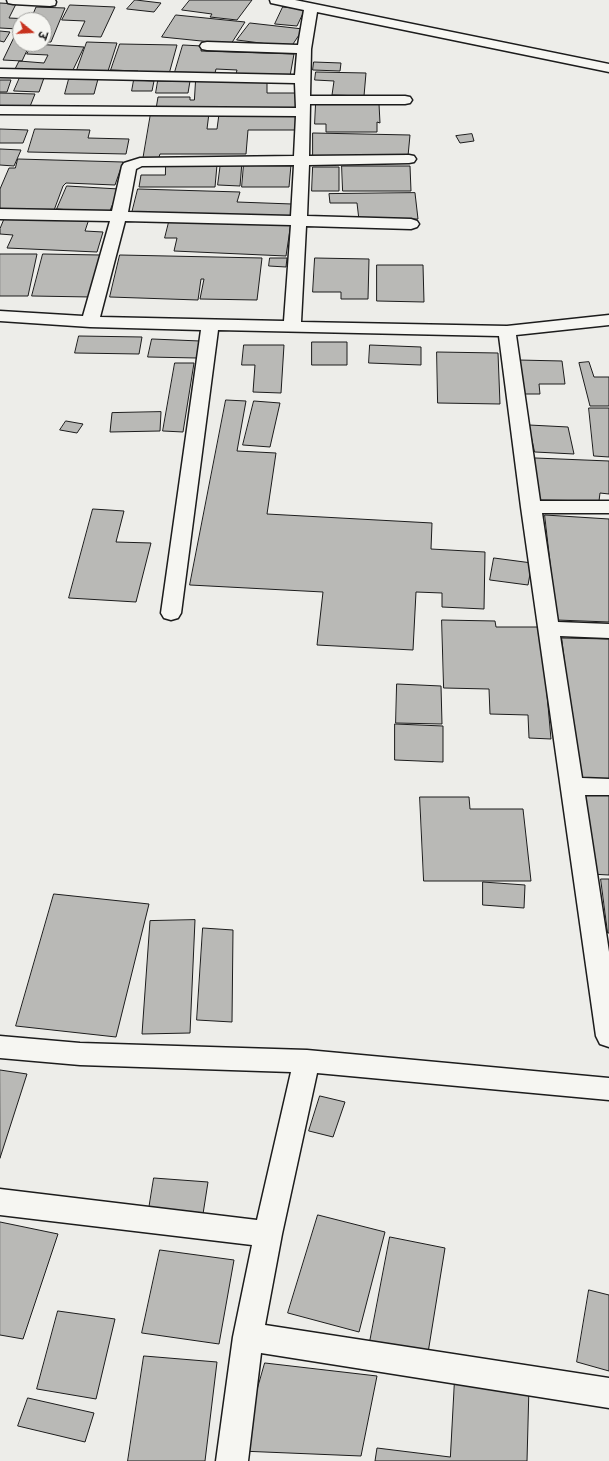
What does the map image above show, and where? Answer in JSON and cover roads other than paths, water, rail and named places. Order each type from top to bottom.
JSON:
[{"type":"street","points":[[13,0],[50,2]]},
{"type":"street","points":[[276,0],[609,68]]},
{"type":"street","points":[[292,326],[299,220],[303,106],[302,79],[304,49],[312,7]]},
{"type":"street","points":[[207,46],[304,49]]},
{"type":"street","points":[[0,73],[302,79]]},
{"type":"street","points":[[0,110],[303,106],[405,100]]},
{"type":"street","points":[[90,322],[119,216],[129,166],[140,162],[409,159]]},
{"type":"street","points":[[0,214],[299,220],[411,224]]},
{"type":"street","points":[[0,316],[90,322],[507,331],[609,320]]},
{"type":"street","points":[[171,613],[210,325]]},
{"type":"street","points":[[507,331],[572,786],[602,938],[609,1036]]},
{"type":"street","points":[[532,507],[609,507]]},
{"type":"street","points":[[550,629],[609,631]]},
{"type":"street","points":[[572,786],[609,787]]},
{"type":"street","points":[[0,1047],[80,1054],[307,1061],[609,1089]]},
{"type":"street","points":[[232,1461],[248,1337],[268,1234],[307,1061]]},
{"type":"street","points":[[0,1202],[268,1234]]},
{"type":"street","points":[[248,1337],[609,1393]]}]
